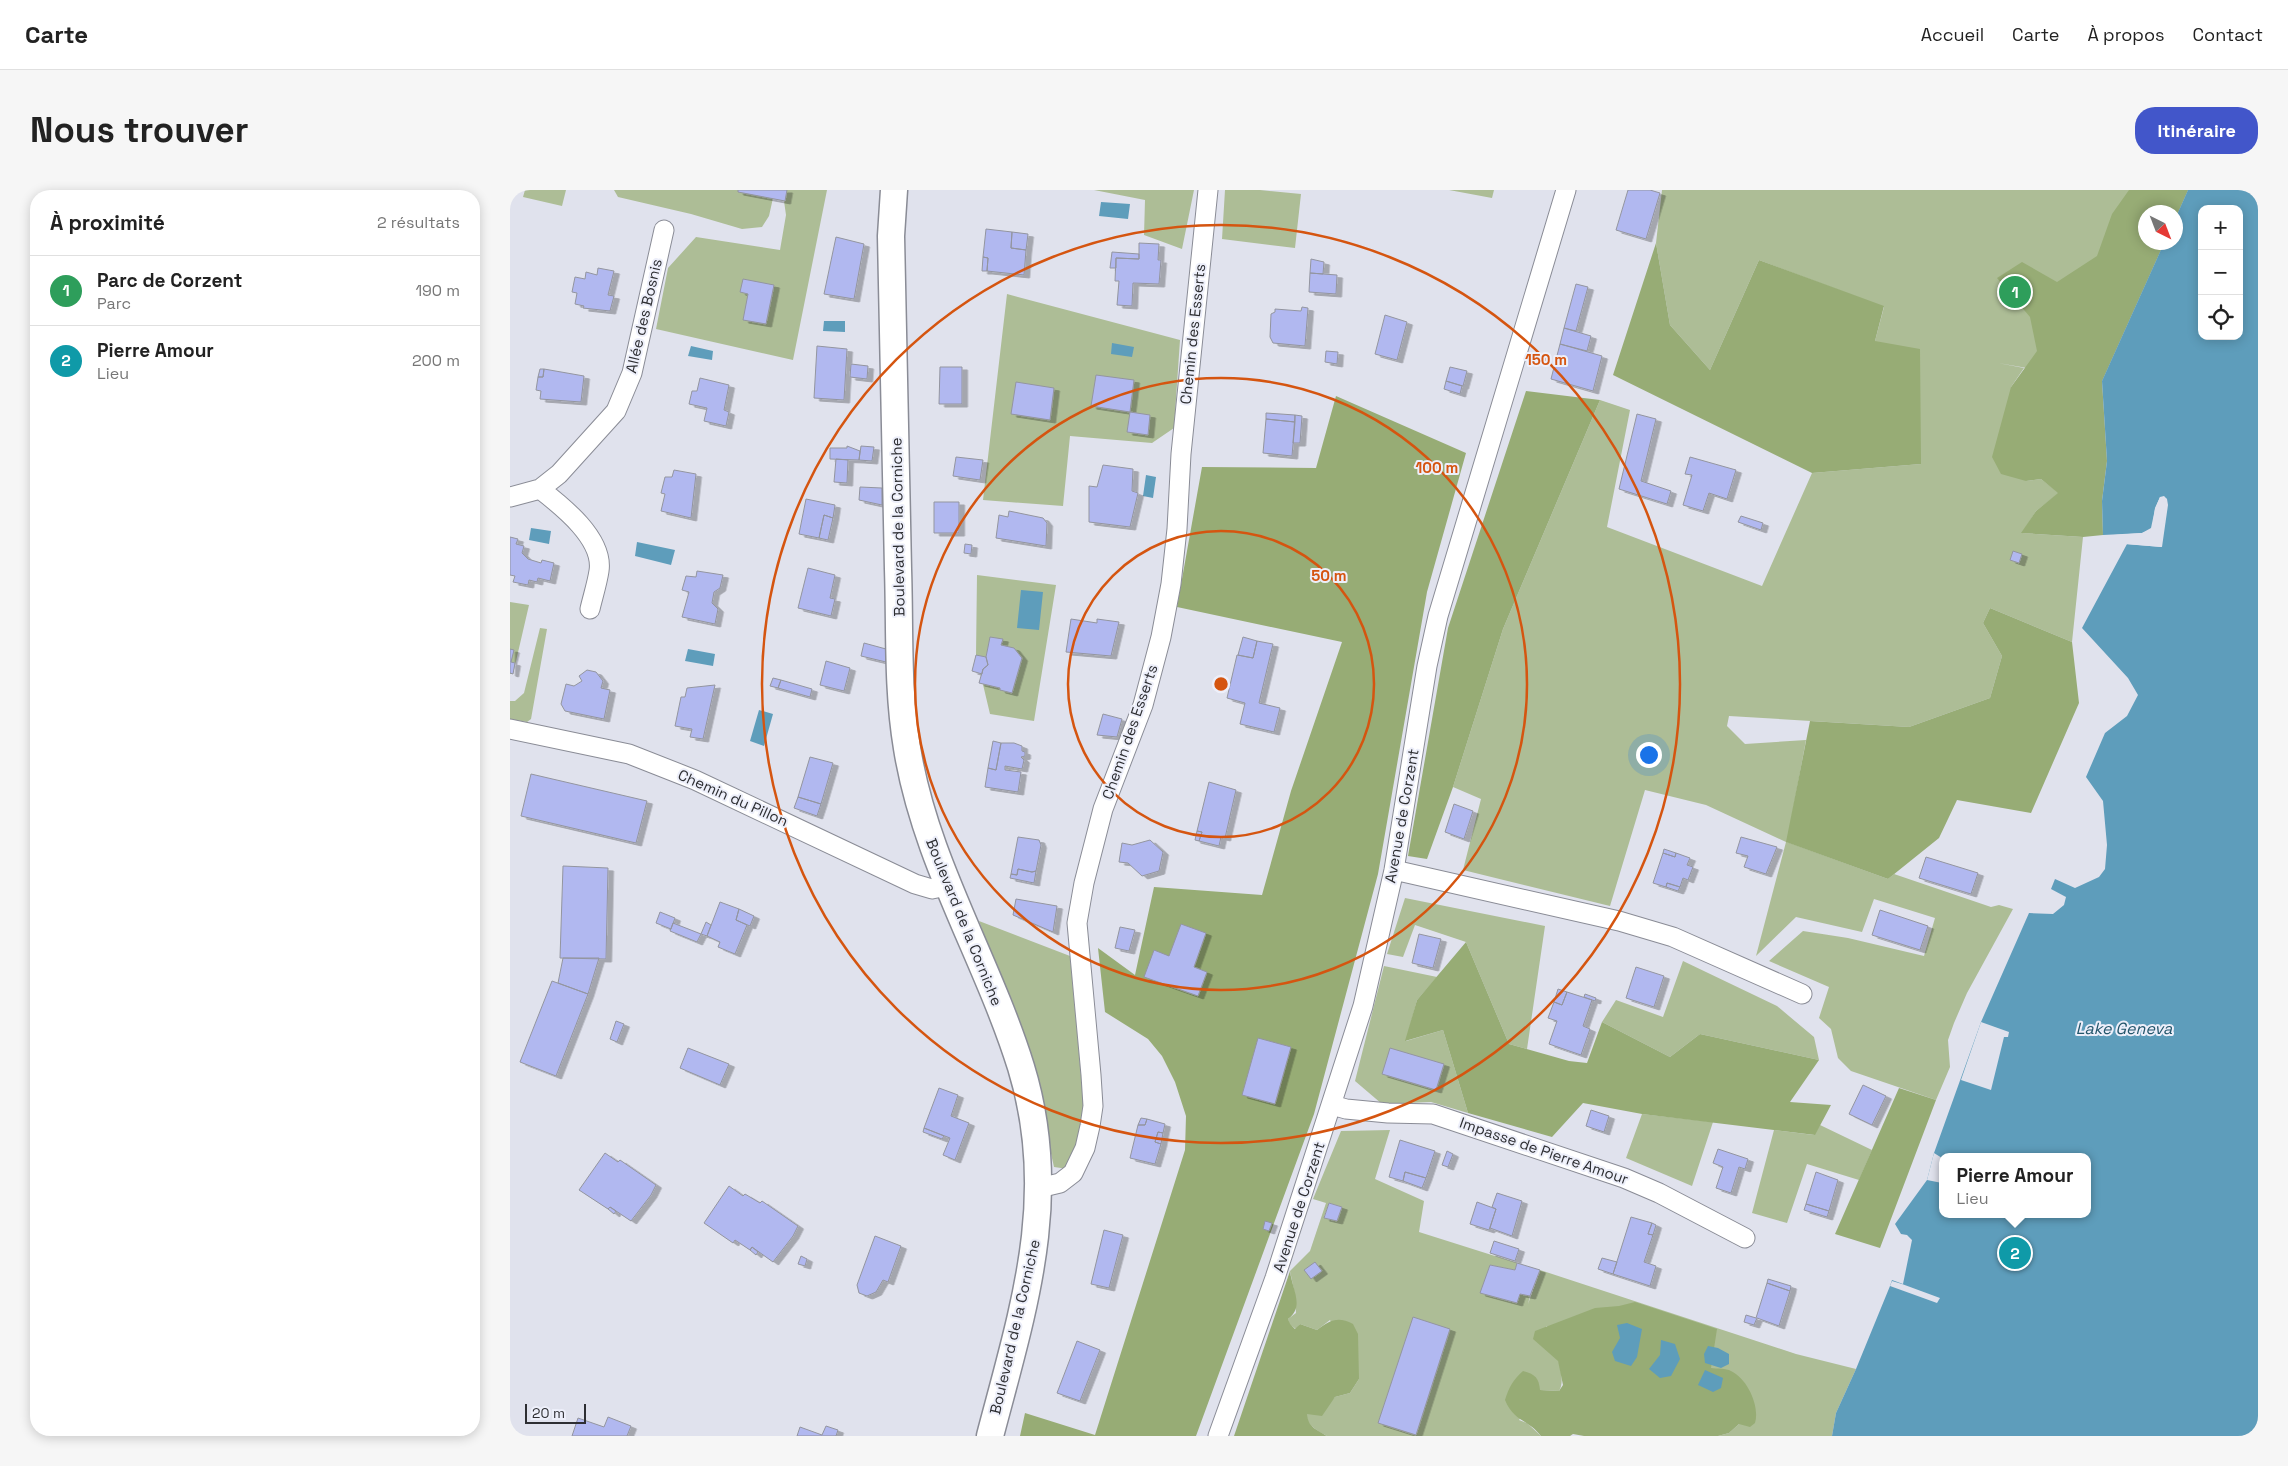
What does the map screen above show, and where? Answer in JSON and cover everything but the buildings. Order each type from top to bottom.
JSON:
[{"type":"street","name":"Boulevard de la Corniche","points":[[894,190],[892,236],[902,712],[914,785],[947,886],[1021,1068],[1035,1131],[1039,1188],[1038,1222],[1032,1262],[990,1436]]},
{"type":"street","name":"Chemin des Esserts","points":[[1039,1188],[1060,1183],[1073,1173],[1085,1148],[1090,1126],[1093,1106],[1092,1083],[1077,923],[1084,883],[1104,809],[1143,705],[1161,637],[1171,584],[1181,454],[1208,190]]},
{"type":"street","name":"Avenue de Corzent","points":[[1218,1436],[1275,1278],[1363,1006],[1394,870],[1428,657],[1438,616],[1566,190]]},
{"type":"street","name":"Allée des Bosnis","points":[[510,497],[540,489],[559,474],[616,411],[632,373],[664,230]]},
{"type":"street","points":[[540,489],[579,523],[593,544],[600,569],[590,609]]},
{"type":"street","name":"Chemin du Pillon","points":[[510,728],[629,754],[695,780],[915,884],[932,889],[947,886]]},
{"type":"street","points":[[1394,870],[1619,921],[1673,937],[1802,994]]},
{"type":"street","name":"Impasse de Pierre Amour","points":[[1332,1104],[1346,1109],[1388,1113],[1433,1114],[1624,1178],[1659,1192],[1744,1238]]},
{"type":"green space","points":[[525,190],[566,190],[562,206],[523,197]]},
{"type":"green space","points":[[614,190],[827,190],[793,360],[656,329],[668,268],[696,237],[780,250],[786,215],[784,201],[773,198],[769,216],[762,227],[742,229],[691,214],[618,197]]},
{"type":"green space","points":[[1094,190],[1194,190],[1182,249],[1144,235],[1145,200]]},
{"type":"green space","points":[[1225,190],[1260,190],[1301,194],[1295,248],[1222,239]]},
{"type":"green space","points":[[1449,190],[1494,190],[1492,198]]},
{"type":"green space","points":[[1662,190],[2188,190],[2181,205],[2138,205],[2138,250],[2161,250],[2102,381],[1998,363],[2024,368],[2011,387],[2026,481],[2041,479],[2059,493],[2036,511],[2022,533],[2083,537],[2072,642],[1990,608],[1983,623],[2002,656],[1990,698],[1909,727],[1729,716],[1727,726],[1745,744],[1806,740],[1787,842],[1888,879],[1894,874],[1991,907],[1999,905],[2013,909],[1967,993],[1954,1023],[1948,1040],[1950,1067],[1936,1100],[1851,1071],[1838,1058],[1831,1029],[1819,1018],[1829,987],[1769,961],[1803,931],[1848,938],[1924,956],[1935,918],[1874,899],[1862,932],[1796,917],[1756,956],[1786,842],[1706,805],[1645,790],[1610,906],[1463,870],[1481,799],[1453,787],[1503,629],[1600,400],[1630,410],[1607,527],[1762,586],[1812,473],[1921,464],[1875,341],[1884,307],[1759,260],[1710,370],[1670,325],[1656,243]]},
{"type":"green space","points":[[2129,190],[2188,190],[2181,205],[2138,205],[2138,250],[2161,250],[2102,381],[2107,461],[2102,501],[2103,535],[2083,537],[2021,533],[2036,511],[2058,493],[2041,479],[2026,481],[2001,474],[1992,457],[2011,387],[2037,351],[2030,317],[1997,278],[2022,262],[2057,282],[2097,256],[2112,214]]},
{"type":"green space","points":[[1656,243],[1670,325],[1710,370],[1759,260],[1884,306],[1875,341],[1920,349],[1921,464],[1812,473],[1613,375]]},
{"type":"green space","points":[[1007,294],[1180,340],[1174,428],[1152,443],[1070,436],[1063,506],[983,500]]},
{"type":"green space","points":[[1526,391],[1600,400],[1503,629],[1453,787],[1427,859],[1408,856],[1448,628]]},
{"type":"green space","points":[[1336,396],[1466,453],[1427,592],[1378,874],[1314,1114],[1196,1436],[1020,1436],[1025,1413],[1095,1435],[1185,1150],[1186,1116],[1175,1082],[1162,1056],[1148,1039],[1105,1012],[1098,948],[1135,975],[1154,887],[1262,895],[1291,791],[1342,642],[1177,607],[1202,467],[1316,468]]},
{"type":"green space","points":[[977,575],[1056,585],[1034,721],[990,714],[976,655]]},
{"type":"green space","points":[[510,602],[529,605],[513,674],[510,674]]},
{"type":"green space","points":[[1990,608],[2072,642],[2079,703],[2031,813],[1957,800],[1939,838],[1888,879],[1786,842],[1810,721],[1909,727],[1990,698],[2002,656],[1983,623]]},
{"type":"green space","points":[[540,628],[547,629],[531,719],[527,722],[510,719],[510,701],[515,701],[524,693]]},
{"type":"green space","points":[[1405,898],[1545,926],[1527,1049],[1509,1044],[1466,942],[1415,925],[1403,957],[1387,954]]},
{"type":"green space","points":[[979,921],[1070,956],[1084,1108],[1080,1138],[1068,1169],[1054,1167],[1027,1047]]},
{"type":"green space","points":[[1466,942],[1509,1044],[1569,1061],[1587,1063],[1602,1022],[1670,1057],[1700,1034],[1819,1060],[1790,1102],[1831,1105],[1815,1135],[1642,1114],[1583,1103],[1552,1137],[1468,1113],[1443,1030],[1405,1041],[1417,1000]]},
{"type":"green space","points":[[1683,961],[1777,1006],[1814,1037],[1819,1060],[1700,1034],[1670,1057],[1602,1022],[1616,1000],[1663,1017]]},
{"type":"green space","points":[[1384,966],[1437,977],[1417,1000],[1406,1041],[1443,1030],[1468,1113],[1431,1102],[1382,1104],[1355,1081]]},
{"type":"green space","points":[[1899,1088],[1936,1100],[1880,1248],[1835,1234]]},
{"type":"green space","points":[[1642,1114],[1713,1122],[1692,1186],[1626,1158]]},
{"type":"green space","points":[[1820,1125],[1872,1150],[1859,1180],[1807,1164],[1787,1223],[1752,1213],[1774,1130],[1814,1135]]},
{"type":"green space","points":[[1390,1130],[1375,1179],[1424,1201],[1419,1232],[1517,1263],[1515,1270],[1490,1265],[1481,1293],[1516,1303],[1520,1294],[1530,1296],[1528,1304],[1540,1270],[1796,1354],[1856,1369],[1836,1413],[1832,1436],[1718,1436],[1729,1433],[1739,1424],[1546,1326],[1558,1359],[1562,1377],[1561,1385],[1559,1391],[1540,1390],[1519,1420],[1527,1423],[1541,1436],[1327,1436],[1319,1432],[1311,1425],[1306,1414],[1325,1408],[1335,1397],[1350,1393],[1359,1379],[1330,1320],[1317,1330],[1300,1324],[1296,1329],[1289,1324],[1288,1319],[1296,1313],[1295,1295],[1290,1271],[1310,1251],[1326,1203],[1313,1199],[1341,1131]],"holes":[[[1329,1203],[1342,1207],[1337,1221],[1324,1217]]]},
{"type":"green space","points":[[1290,1271],[1297,1303],[1296,1309],[1288,1319],[1290,1324],[1295,1329],[1300,1324],[1317,1330],[1334,1320],[1343,1320],[1353,1324],[1358,1334],[1359,1379],[1350,1393],[1335,1397],[1322,1416],[1307,1414],[1311,1425],[1327,1436],[1234,1436]]},
{"type":"green space","points":[[1635,1302],[1717,1329],[1711,1368],[1729,1370],[1743,1380],[1751,1394],[1756,1409],[1755,1423],[1750,1427],[1739,1424],[1729,1433],[1718,1436],[1584,1436],[1573,1434],[1570,1436],[1541,1436],[1513,1413],[1505,1400],[1512,1384],[1523,1371],[1536,1377],[1540,1390],[1559,1391],[1563,1385],[1558,1361],[1533,1339],[1535,1331],[1595,1308],[1619,1306]]},
{"type":"water","name":"Lake Geneva","points":[[2188,190],[2258,190],[2258,1436],[1832,1436],[1836,1413],[1892,1280],[1903,1284],[1912,1240],[1907,1235],[1901,1234],[1895,1224],[1927,1180],[1934,1153],[1981,1022],[2029,913],[2053,914],[2064,905],[2066,897],[2051,889],[2055,879],[2075,888],[2099,877],[2105,869],[2107,845],[2103,801],[2086,777],[2105,733],[2127,716],[2138,695],[2128,678],[2082,628],[2127,544],[2161,547],[2167,499],[2160,497],[2155,508],[2152,529],[2142,533],[2103,535],[2102,501],[2107,461],[2102,381],[2161,250],[2183,250],[2183,205],[2181,205]]},
{"type":"water","points":[[1101,202],[1130,204],[1128,219],[1099,216]]},
{"type":"water","points":[[824,321],[845,321],[845,332],[823,331]]},
{"type":"water","points":[[1112,343],[1134,347],[1132,357],[1111,354]]},
{"type":"water","points":[[691,346],[713,351],[712,360],[688,356]]},
{"type":"water","points":[[1146,475],[1156,477],[1153,498],[1143,496]]},
{"type":"water","points":[[531,528],[551,531],[549,544],[529,540]]},
{"type":"water","points":[[637,542],[675,550],[671,565],[635,556]]},
{"type":"water","points":[[1021,590],[1043,592],[1039,630],[1017,628]]},
{"type":"water","points":[[688,649],[715,654],[713,666],[685,661]]},
{"type":"water","points":[[759,710],[773,714],[764,746],[750,741]]},
{"type":"water","points":[[1627,1323],[1642,1329],[1637,1357],[1631,1366],[1615,1361],[1612,1352],[1620,1338],[1617,1325]]},
{"type":"water","points":[[1661,1340],[1675,1344],[1680,1359],[1671,1376],[1660,1378],[1649,1369],[1660,1355]]},
{"type":"water","points":[[1708,1346],[1718,1348],[1729,1354],[1729,1364],[1721,1368],[1705,1363],[1704,1354]]},
{"type":"water","points":[[1705,1370],[1723,1378],[1721,1388],[1713,1392],[1698,1385]]},
{"type":"pier","points":[[2164,496],[2167,499],[2168,505],[2162,547],[2124,544],[2127,542],[2159,545],[2164,521],[2165,505],[2163,499],[2158,509],[2153,531],[2142,535],[2100,536],[2142,533],[2151,528],[2155,509],[2160,497]]},
{"type":"pier","points":[[1981,1022],[2009,1032],[2008,1037],[2004,1037],[1991,1090],[1961,1080]]},
{"type":"pier","points":[[1934,1153],[1939,1156],[1939,1182],[1927,1180]]},
{"type":"pier","points":[[1892,1281],[1940,1298],[1937,1303],[1890,1286]]},
{"type":"place","name":"Parc de Corzent","points":[[2015,292]]},
{"type":"place","name":"Pierre Amour","points":[[2015,1253]]}]
